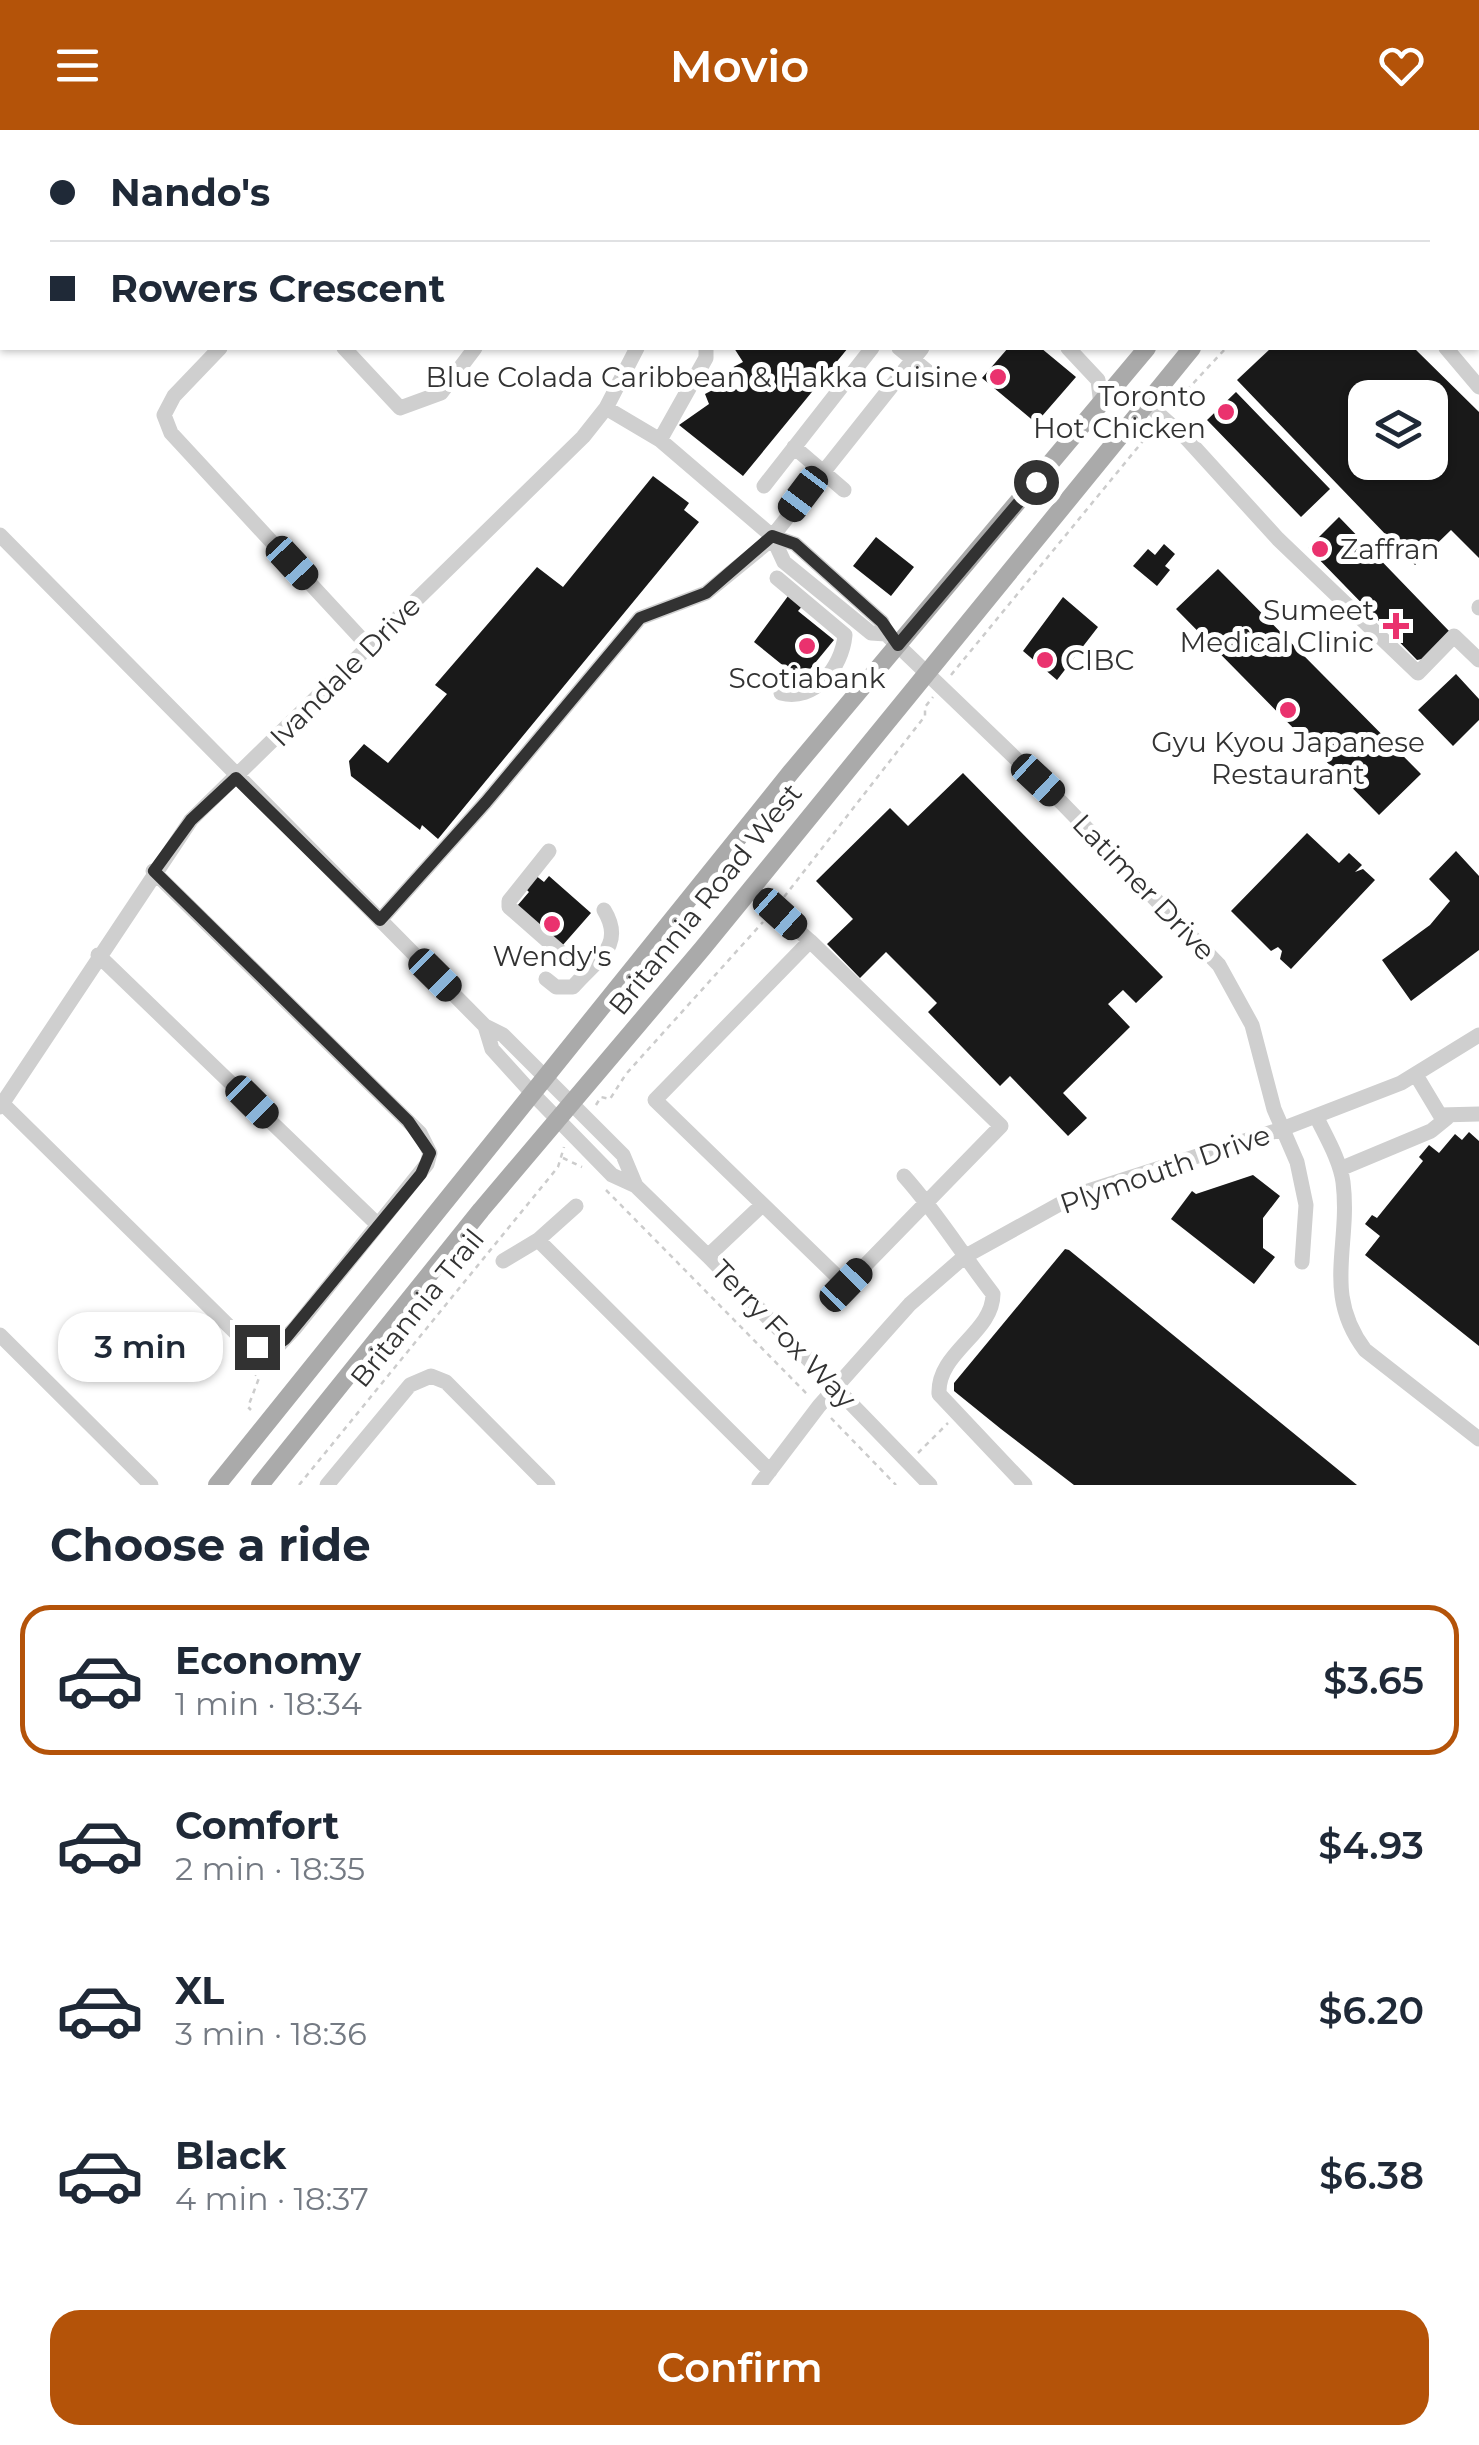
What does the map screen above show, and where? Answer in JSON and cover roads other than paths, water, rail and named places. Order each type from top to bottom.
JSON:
[{"type":"main road","name":"Britannia Road West","points":[[217,1485],[892,640],[1145,350]]},
{"type":"main road","name":"Britannia Road West","points":[[260,1485],[1144,401],[1190,350]]},
{"type":"street","points":[[218,350],[174,396],[164,416],[172,433],[369,648]]},
{"type":"street","points":[[346,350],[400,408],[441,394],[474,350]]},
{"type":"street","name":"Ivandale Drive","points":[[1,1105],[191,820],[583,437],[606,408],[636,350]]},
{"type":"street","points":[[660,440],[706,358],[706,350]]},
{"type":"street","points":[[764,486],[870,350]]},
{"type":"street","points":[[1070,350],[1098,380],[1102,404]]},
{"type":"street","points":[[1448,350],[1479,387]]},
{"type":"street","points":[[380,920],[486,802],[640,618],[706,593],[772,536],[917,353],[938,380]]},
{"type":"street","points":[[1144,401],[1418,673],[1454,636],[1479,660]]},
{"type":"street","name":"Latimer Drive","points":[[606,408],[660,440],[772,536],[784,562],[871,633],[892,640],[1219,965],[1252,1025],[1282,1129],[1297,1162],[1306,1205],[1302,1262]]},
{"type":"street","points":[[794,447],[844,490]]},
{"type":"street","points":[[0,535],[485,1026],[503,1034],[544,1077],[565,1110]]},
{"type":"street","points":[[781,693],[798,697],[812,692],[839,658],[845,635],[782,585]]},
{"type":"street","points":[[802,607],[822,614]]},
{"type":"street","points":[[549,851],[509,901],[509,908],[565,956]]},
{"type":"street","points":[[1,1105],[244,1339],[265,1350],[280,1344],[428,1164],[430,1153],[420,1134],[154,871]]},
{"type":"street","points":[[750,888],[810,941],[1001,1126],[846,1285],[655,1100],[810,941]]},
{"type":"street","points":[[546,980],[556,987],[573,987],[613,942],[614,925],[604,910]]},
{"type":"street","points":[[98,955],[378,1224]]},
{"type":"street","points":[[485,1026],[492,1049],[531,1092],[565,1110]]},
{"type":"street","name":"Plymouth Drive","points":[[759,1485],[836,1386],[910,1304],[964,1256],[1076,1195],[1282,1129],[1416,1075],[1479,1035]]},
{"type":"street","points":[[1416,1075],[1434,1110],[1447,1118]]},
{"type":"street","name":"Terry Fox Way","points":[[565,1110],[624,1155],[636,1186],[930,1485]]},
{"type":"street","points":[[1340,1169],[1432,1131],[1447,1118],[1479,1114]]},
{"type":"street","points":[[1316,1116],[1340,1169],[1340,1302],[1352,1332],[1365,1350],[1479,1438]]},
{"type":"street","points":[[904,1176],[945,1222],[992,1294],[993,1302],[940,1379],[939,1394],[1025,1485]]},
{"type":"street","points":[[503,1261],[538,1240],[576,1206]]},
{"type":"street","points":[[708,1256],[761,1206]]},
{"type":"street","points":[[538,1240],[770,1471]]},
{"type":"street","points":[[0,1335],[151,1485]]},
{"type":"street","points":[[326,1485],[410,1386],[431,1376],[446,1382],[548,1485]]},
{"type":"place","name":"Blue Colada Caribbean & Hakka Cuisine","points":[[998,377]]},
{"type":"place","name":"Toronto Hot Chicken","points":[[1226,412]]},
{"type":"place","name":"Zaffran","points":[[1320,549]]},
{"type":"place","name":"Sumeet Medical Clinic","points":[[1396,626]]},
{"type":"place","name":"Scotiabank","points":[[807,646]]},
{"type":"place","name":"CIBC","points":[[1045,660]]},
{"type":"place","name":"Gyu Kyou Japanese Restaurant","points":[[1288,710]]},
{"type":"place","name":"Wendy's","points":[[552,924]]}]
